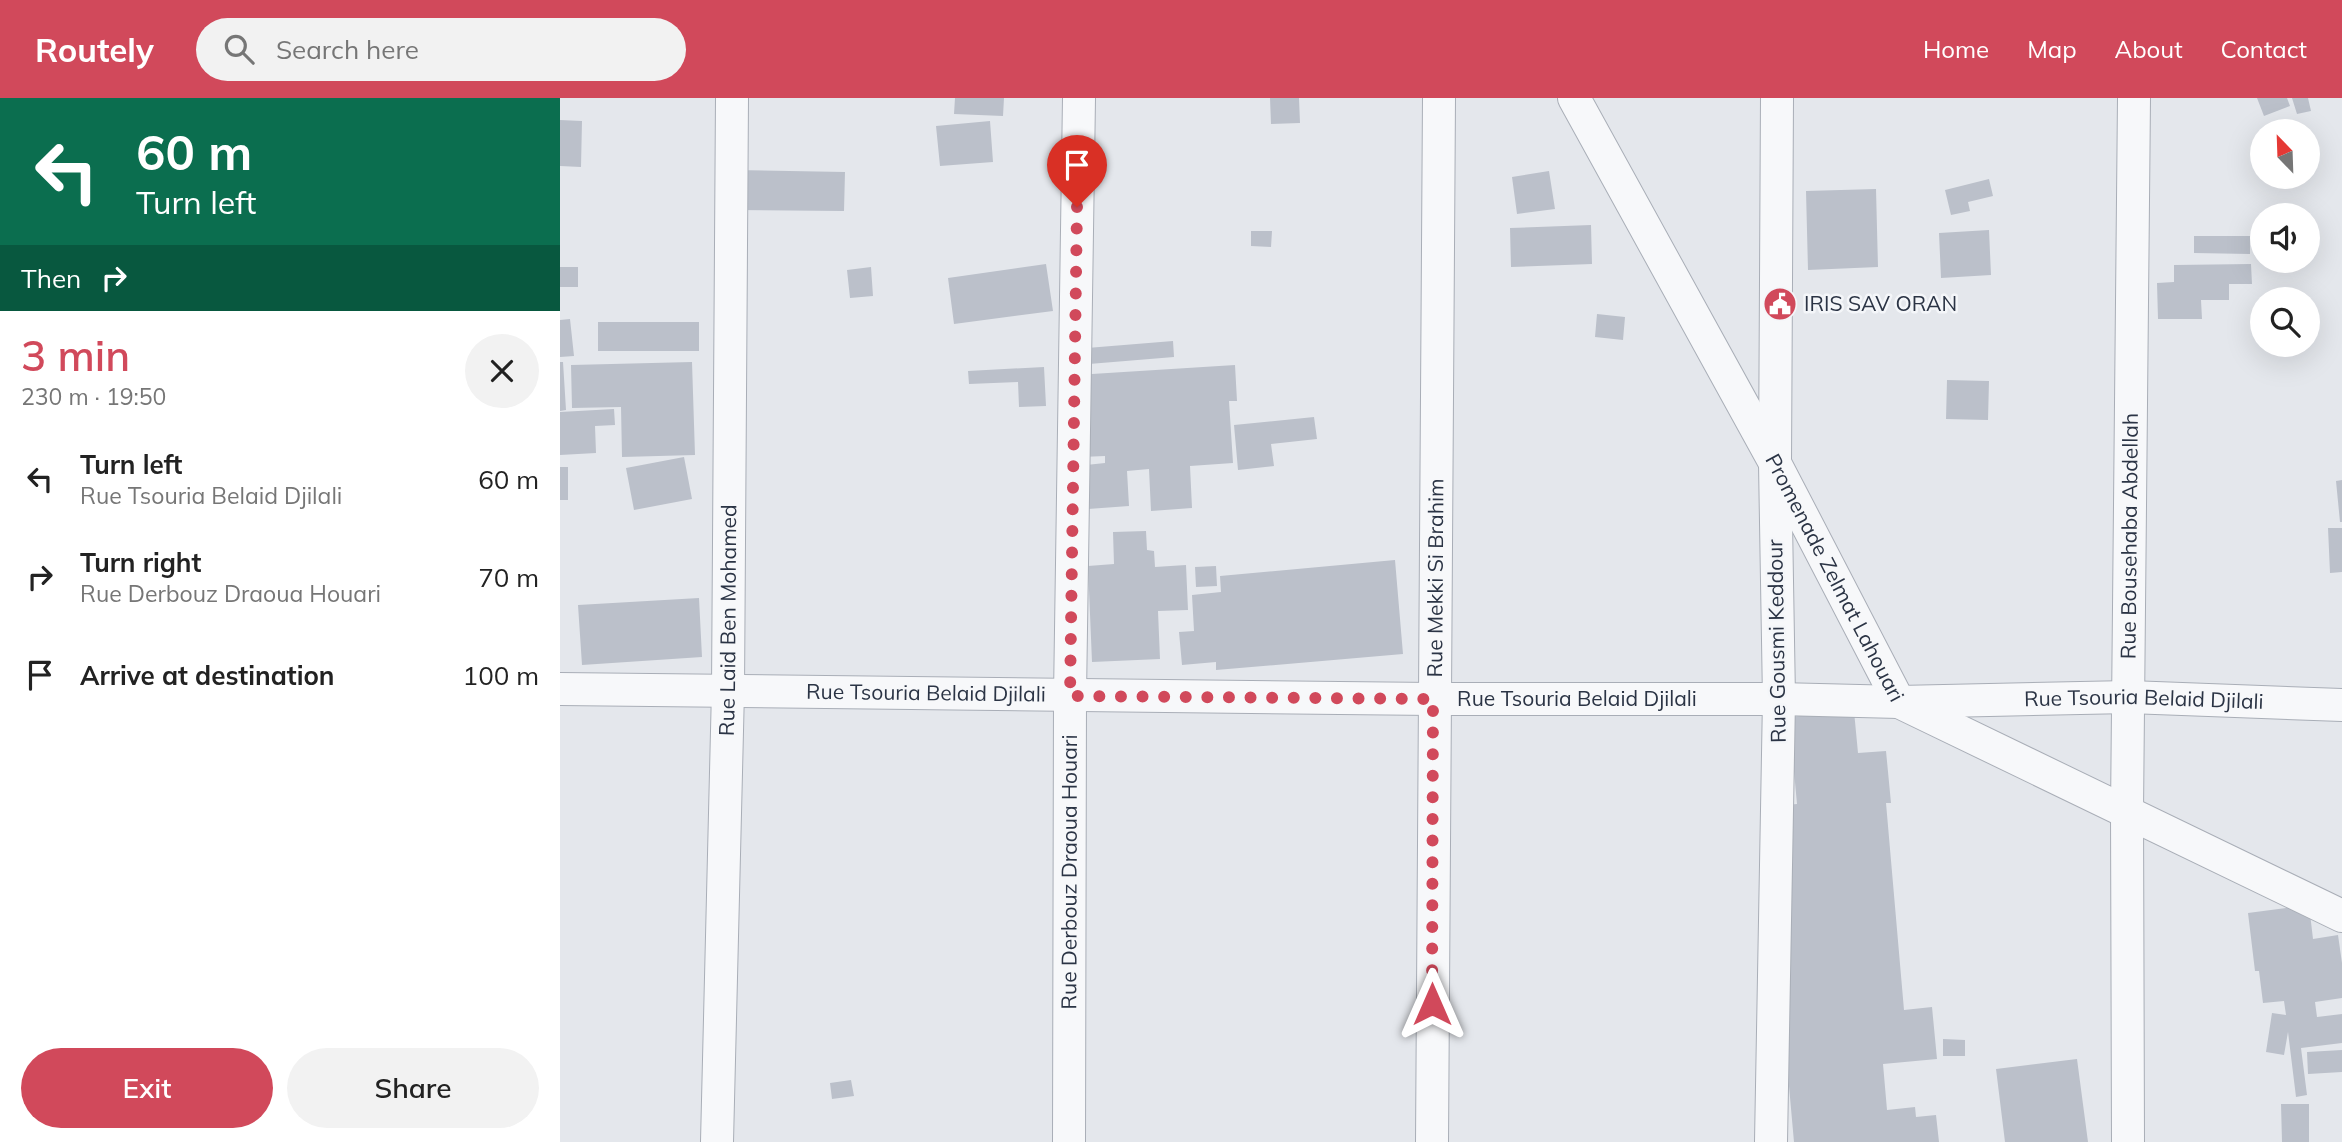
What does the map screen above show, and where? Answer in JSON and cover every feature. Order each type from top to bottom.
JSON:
[{"type":"street","name":"Rue Laid Ben Mohamed","points":[[717,1142],[728,690],[732,98]]},
{"type":"street","name":"Rue Derbouz Draoua Houari","points":[[1069,1142],[1070,696],[1079,98]]},
{"type":"street","name":"Rue Mekki Si Brahim","points":[[1432,1142],[1439,98]]},
{"type":"street","name":"Promenade Zelmat Lahouari","points":[[1574,98],[1775,463],[1899,702],[2342,916]]},
{"type":"street","name":"Rue Gousmi Keddour","points":[[1771,1142],[1779,699],[1775,463],[1777,98]]},
{"type":"street","name":"Rue Bousehaba Abdellah","points":[[2128,1142],[2127,811],[2134,98]]},
{"type":"street","name":"Rue Tsouria Belaid Djilali","points":[[560,689],[1899,702],[2129,697],[2342,705]]},
{"type":"building","points":[[955,98],[1004,98],[1003,116],[954,114]]},
{"type":"building","points":[[1270,98],[1299,98],[1300,123],[1271,124]]},
{"type":"building","points":[[2257,98],[2287,98],[2290,106],[2264,116]]},
{"type":"building","points":[[2292,98],[2308,98],[2311,111],[2297,114]]},
{"type":"building","points":[[560,120],[582,121],[581,167],[560,166]]},
{"type":"building","points":[[990,121],[993,162],[940,166],[936,126]]},
{"type":"building","points":[[734,170],[845,172],[844,211],[734,210]]},
{"type":"building","points":[[1549,171],[1555,209],[1517,214],[1512,177]]},
{"type":"building","points":[[1989,179],[1993,196],[1968,202],[1970,211],[1951,215],[1945,190]]},
{"type":"building","points":[[1876,189],[1878,267],[1808,270],[1806,191]]},
{"type":"building","points":[[1591,225],[1592,264],[1511,267],[1510,228]]},
{"type":"building","points":[[1989,230],[1991,275],[1941,278],[1939,233]]},
{"type":"building","points":[[1251,231],[1272,231],[1271,247],[1251,246]]},
{"type":"building","points":[[2194,236],[2250,236],[2250,254],[2194,253]]},
{"type":"building","points":[[1046,264],[1053,311],[954,324],[948,278]]},
{"type":"building","points":[[2250,264],[2252,284],[2229,284],[2229,300],[2201,300],[2202,319],[2158,319],[2157,283],[2174,282],[2174,265]]},
{"type":"building","points":[[560,267],[578,267],[578,287],[560,287]]},
{"type":"building","points":[[871,267],[873,296],[850,298],[847,270]]},
{"type":"building","points":[[1597,314],[1625,317],[1623,340],[1595,337]]},
{"type":"building","points":[[570,319],[574,356],[560,357],[560,320]]},
{"type":"building","points":[[598,322],[699,322],[699,351],[598,351]]},
{"type":"building","points":[[1173,341],[1174,357],[1089,364],[1087,348]]},
{"type":"building","points":[[560,362],[563,362],[566,410],[560,411]]},
{"type":"building","points":[[692,362],[695,455],[622,457],[621,407],[572,408],[571,365]]},
{"type":"building","points":[[1235,365],[1237,401],[1229,401],[1233,463],[1190,466],[1192,508],[1151,511],[1149,469],[1127,471],[1129,506],[1088,509],[1086,465],[1105,463],[1105,456],[1081,457],[1076,375]]},
{"type":"building","points":[[1044,367],[1046,406],[1019,407],[1018,382],[969,384],[968,371]]},
{"type":"building","points":[[1947,380],[1989,381],[1988,420],[1946,419]]},
{"type":"building","points":[[614,409],[615,425],[595,426],[596,453],[560,455],[560,412]]},
{"type":"building","points":[[1314,417],[1317,439],[1271,444],[1274,466],[1238,470],[1234,425]]},
{"type":"building","points":[[684,457],[692,499],[634,510],[626,468]]},
{"type":"building","points":[[560,467],[568,467],[568,500],[560,500]]},
{"type":"building","points":[[2342,480],[2342,522],[2340,522],[2336,481]]},
{"type":"building","points":[[2328,528],[2342,528],[2342,572],[2330,573]]},
{"type":"building","points":[[1146,531],[1147,550],[1154,551],[1155,567],[1186,565],[1188,610],[1158,611],[1160,659],[1092,662],[1088,566],[1114,564],[1113,532]]},
{"type":"building","points":[[1395,560],[1403,654],[1216,670],[1216,662],[1182,665],[1179,632],[1194,631],[1192,595],[1221,592],[1220,576]]},
{"type":"building","points":[[1216,566],[1217,586],[1196,587],[1195,567]]},
{"type":"building","points":[[699,598],[702,657],[582,665],[578,605]]},
{"type":"building","points":[[1854,711],[1858,753],[1886,751],[1891,803],[1886,803],[1904,1010],[1932,1007],[1937,1059],[1883,1064],[1887,1110],[1915,1107],[1916,1117],[1936,1115],[1939,1142],[1794,1142],[1764,807],[1797,804],[1789,717]]},
{"type":"building","points":[[2309,905],[2313,939],[2338,935],[2342,963],[2342,998],[2315,1002],[2317,1017],[2342,1014],[2342,1043],[2301,1048],[2307,1095],[2296,1097],[2288,1032],[2284,1055],[2266,1052],[2272,1013],[2286,1015],[2284,1001],[2263,1003],[2259,971],[2255,971],[2248,913]]},
{"type":"building","points":[[1943,1039],[1965,1040],[1965,1056],[1943,1056]]},
{"type":"building","points":[[2342,1050],[2342,1072],[2308,1074],[2307,1052]]},
{"type":"building","points":[[2077,1059],[2088,1142],[2005,1142],[1996,1069]]},
{"type":"building","points":[[851,1080],[854,1096],[832,1099],[830,1083]]},
{"type":"building","points":[[2281,1104],[2309,1104],[2309,1142],[2282,1142]]},
{"type":"place","name":"IRIS SAV ORAN","points":[[1780,304]]},
{"type":"route","points":[[1077,207],[1070,696],[1433,699],[1432,1004]]}]
